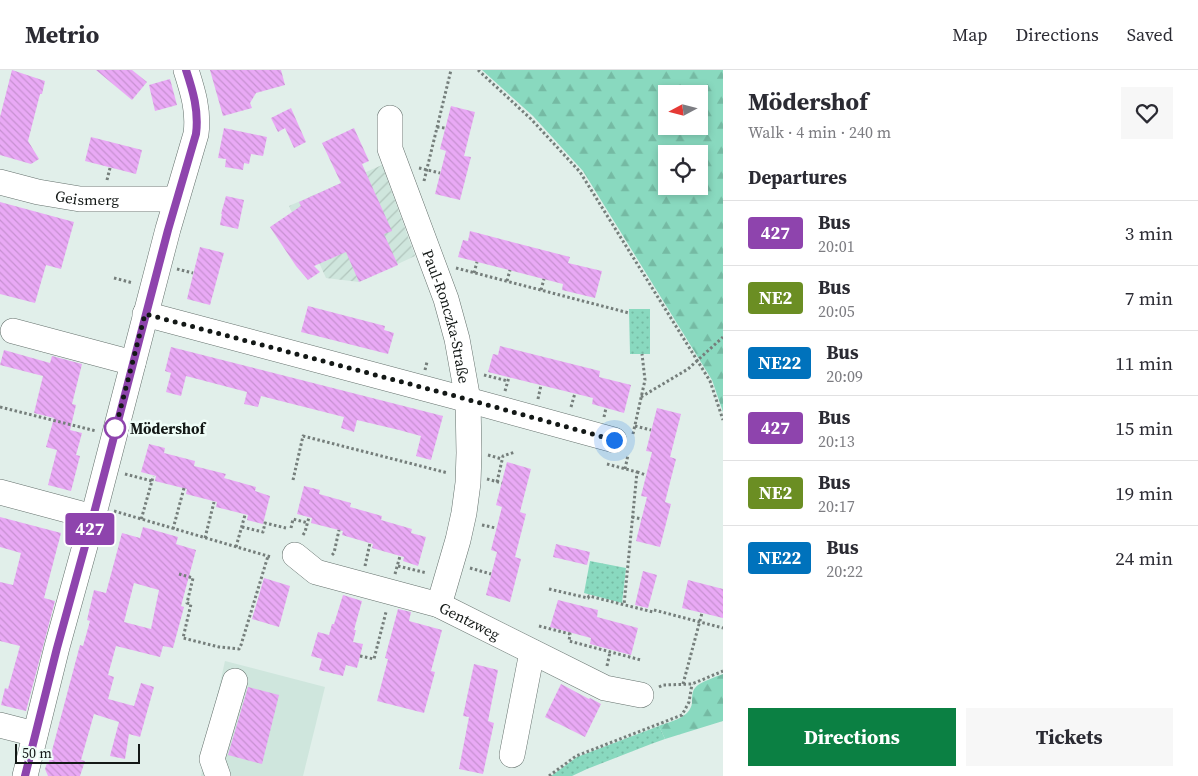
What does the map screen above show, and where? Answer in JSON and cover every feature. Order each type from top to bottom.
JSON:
[{"type":"street","points":[[25,776],[145,314],[176,199],[196,134],[196,103],[186,70]]},
{"type":"street","name":"Paul-Ronczka-Straße","points":[[390,118],[390,149],[446,299],[457,339],[468,400],[469,460],[464,514],[439,605]]},
{"type":"street","name":"Geismerg","points":[[0,182],[38,192],[80,199],[176,199]]},
{"type":"street","points":[[145,314],[625,443]]},
{"type":"street","points":[[13,331],[133,363]]},
{"type":"street","points":[[0,492],[94,512]]},
{"type":"street","name":"Gentzweg","points":[[284,551],[316,572],[392,587],[439,605],[605,688],[641,695]]},
{"type":"street","points":[[512,755],[532,652]]},
{"type":"street","points":[[218,776],[212,759],[235,681]]},
{"type":"street","points":[[0,725],[35,734]]},
{"type":"path","points":[[423,185],[452,70]]},
{"type":"path","points":[[478,70],[531,118],[580,172],[710,381],[723,420]]},
{"type":"path","points":[[484,70],[484,75]]},
{"type":"path","points":[[437,127],[445,128]]},
{"type":"path","points":[[413,166],[440,173]]},
{"type":"path","points":[[474,273],[477,262]]},
{"type":"path","points":[[451,267],[629,313]]},
{"type":"path","points":[[174,268],[193,273]]},
{"type":"path","points":[[508,281],[510,270]]},
{"type":"path","points":[[114,278],[141,285]]},
{"type":"path","points":[[541,290],[544,279]]},
{"type":"path","points":[[641,397],[688,369],[723,337]]},
{"type":"path","points":[[625,469],[625,443],[635,426],[645,380],[642,354]]},
{"type":"path","points":[[482,375],[508,381]]},
{"type":"path","points":[[536,407],[541,385]]},
{"type":"path","points":[[569,415],[575,393]]},
{"type":"path","points":[[0,407],[113,436]]},
{"type":"path","points":[[635,426],[651,430]]},
{"type":"path","points":[[292,480],[302,436],[449,473]]},
{"type":"path","points":[[497,482],[503,456],[516,452]]},
{"type":"path","points":[[607,464],[646,475]]},
{"type":"path","points":[[624,605],[637,472]]},
{"type":"path","points":[[122,473],[152,481]]},
{"type":"path","points":[[141,520],[153,476]]},
{"type":"path","points":[[173,529],[184,488]]},
{"type":"path","points":[[205,538],[214,502]]},
{"type":"path","points":[[94,512],[141,520],[236,547],[284,551]]},
{"type":"path","points":[[236,547],[245,515]]},
{"type":"path","points":[[179,574],[194,578],[187,603],[191,604],[183,638],[236,649],[240,647],[284,551],[306,532],[309,517]]},
{"type":"path","points":[[632,517],[642,519]]},
{"type":"path","points":[[291,528],[293,519],[308,523]]},
{"type":"path","points":[[242,527],[263,532],[266,523],[286,528]]},
{"type":"path","points":[[481,525],[496,528]]},
{"type":"path","points":[[330,557],[334,554],[340,530]]},
{"type":"path","points":[[362,574],[370,543]]},
{"type":"path","points":[[360,656],[374,659],[400,556]]},
{"type":"path","points":[[398,566],[430,573]]},
{"type":"path","points":[[463,566],[491,574]]},
{"type":"path","points":[[549,589],[588,598],[589,596],[603,599],[723,628]]},
{"type":"path","points":[[683,684],[702,613]]},
{"type":"path","points":[[539,626],[570,634],[568,641],[641,660]]},
{"type":"path","points":[[641,695],[663,685],[692,684],[723,671]]},
{"type":"path","points":[[549,776],[576,756],[682,715],[689,702],[692,684]]},
{"type":"shaded area","points":[[382,165],[415,256],[359,282],[326,278],[307,236],[294,218],[289,206]]},
{"type":"shaded area","points":[[225,661],[325,687],[303,776],[201,776]]},
{"type":"green space","points":[[482,70],[723,70],[723,412],[712,380],[583,171],[533,116]]},
{"type":"green space","points":[[629,309],[650,309],[650,354],[630,354]]},
{"type":"green space","points":[[590,561],[626,568],[622,603],[584,593]]},
{"type":"green space","points":[[723,674],[723,721],[665,739],[659,726],[684,716],[691,708],[693,691],[697,686]]},
{"type":"green space","points":[[659,726],[665,739],[572,776],[551,776],[577,757]]},
{"type":"building","points":[[12,70],[45,81],[28,141],[39,159],[31,164],[0,155],[0,117]]},
{"type":"building","points":[[96,70],[132,70],[147,82],[132,100]]},
{"type":"building","points":[[210,70],[281,70],[285,85],[256,93],[250,103],[252,108],[223,116]]},
{"type":"building","points":[[170,79],[177,105],[155,111],[149,85]]},
{"type":"building","points":[[451,106],[475,112],[464,156],[471,157],[460,200],[435,194],[446,151],[440,149]]},
{"type":"building","points":[[291,108],[306,142],[294,148],[285,128],[278,132],[271,118]]},
{"type":"building","points":[[224,128],[267,137],[263,156],[251,154],[249,164],[244,163],[243,170],[225,167],[226,159],[218,158]]},
{"type":"building","points":[[354,128],[369,161],[362,164],[392,231],[384,234],[398,265],[359,282],[346,252],[314,266],[320,272],[308,280],[296,266],[270,227],[301,206],[299,202],[341,183],[322,143]]},
{"type":"building","points":[[91,137],[142,150],[136,174],[85,161]]},
{"type":"building","points":[[226,196],[244,200],[238,229],[220,225]]},
{"type":"building","points":[[0,202],[74,222],[61,269],[46,265],[35,303],[0,294]]},
{"type":"building","points":[[470,231],[570,257],[568,263],[602,271],[595,298],[562,290],[563,284],[458,257],[463,240],[468,241]]},
{"type":"building","points":[[200,247],[224,253],[210,305],[187,299]]},
{"type":"building","points":[[308,306],[385,326],[384,330],[394,333],[388,354],[301,332]]},
{"type":"building","points":[[500,346],[600,371],[599,377],[631,385],[624,413],[592,404],[593,398],[488,372],[493,354],[498,355]]},
{"type":"building","points":[[171,347],[443,416],[431,460],[416,456],[421,436],[399,430],[357,420],[354,432],[341,428],[344,417],[261,396],[258,407],[244,404],[247,392],[186,376],[181,396],[166,392],[171,373],[165,371]]},
{"type":"building","points":[[4,350],[50,363],[52,356],[82,364],[72,404],[76,405],[70,430],[82,433],[76,455],[80,456],[71,491],[48,485],[57,450],[46,447],[54,418],[34,413],[43,376],[0,365]]},
{"type":"building","points":[[657,408],[681,414],[670,457],[676,459],[665,502],[671,504],[660,547],[636,541],[647,497],[641,496],[652,452],[646,451]]},
{"type":"building","points":[[149,444],[165,448],[164,453],[195,461],[194,466],[226,474],[224,478],[256,487],[255,491],[270,496],[263,524],[247,520],[248,515],[216,507],[217,502],[186,494],[187,489],[155,481],[156,476],[141,472]]},
{"type":"building","points":[[507,462],[531,469],[520,512],[526,514],[515,557],[521,559],[510,602],[486,595],[497,552],[491,550],[502,507],[496,505]]},
{"type":"building","points":[[304,486],[320,490],[319,494],[351,503],[350,507],[382,516],[381,520],[412,529],[411,533],[426,537],[418,566],[403,561],[404,557],[372,548],[373,544],[342,535],[343,531],[311,523],[312,518],[297,514]]},
{"type":"building","points":[[0,517],[61,533],[44,598],[55,601],[26,711],[1,705],[5,688],[8,689],[20,646],[0,641],[0,582],[13,585],[21,553],[0,547]]},
{"type":"building","points":[[143,527],[178,537],[176,544],[196,550],[181,606],[184,607],[173,648],[163,646],[160,657],[116,646],[108,675],[114,677],[108,699],[134,706],[141,683],[154,687],[140,737],[129,734],[125,759],[110,756],[119,722],[94,714],[81,760],[85,761],[80,776],[48,776],[45,769],[49,762],[80,645],[83,646],[90,621],[87,620],[94,590],[106,593],[122,533],[140,538]],"holes":[[[134,583],[159,590],[151,629],[124,622]]]},
{"type":"building","points":[[556,544],[590,552],[587,565],[553,557]]},
{"type":"building","points":[[643,571],[657,575],[648,608],[635,605]]},
{"type":"building","points":[[264,578],[290,586],[279,627],[252,619]]},
{"type":"building","points":[[688,580],[723,589],[723,618],[682,608]]},
{"type":"building","points":[[343,595],[362,601],[354,630],[356,630],[353,642],[363,644],[357,668],[346,665],[343,676],[319,670],[322,659],[311,656],[318,632],[329,635]]},
{"type":"building","points":[[558,600],[598,610],[597,617],[638,628],[631,655],[590,644],[591,638],[550,627]]},
{"type":"building","points":[[398,609],[411,612],[409,621],[442,630],[431,671],[435,672],[424,713],[377,701],[388,659],[385,658]]},
{"type":"building","points":[[474,664],[498,670],[488,721],[494,723],[483,774],[459,769],[469,717],[463,716]]},
{"type":"building","points":[[561,684],[601,704],[585,737],[545,717]]},
{"type":"building","points":[[248,687],[279,695],[262,764],[228,755]]},
{"type":"bus line","name":"427","points":[[25,776],[145,314],[176,199],[196,134],[196,103],[186,70]]},
{"type":"place","name":"Mödershof","points":[[115,428]]},
{"type":"route","points":[[115,428],[115,430],[145,314],[614,440]]}]
